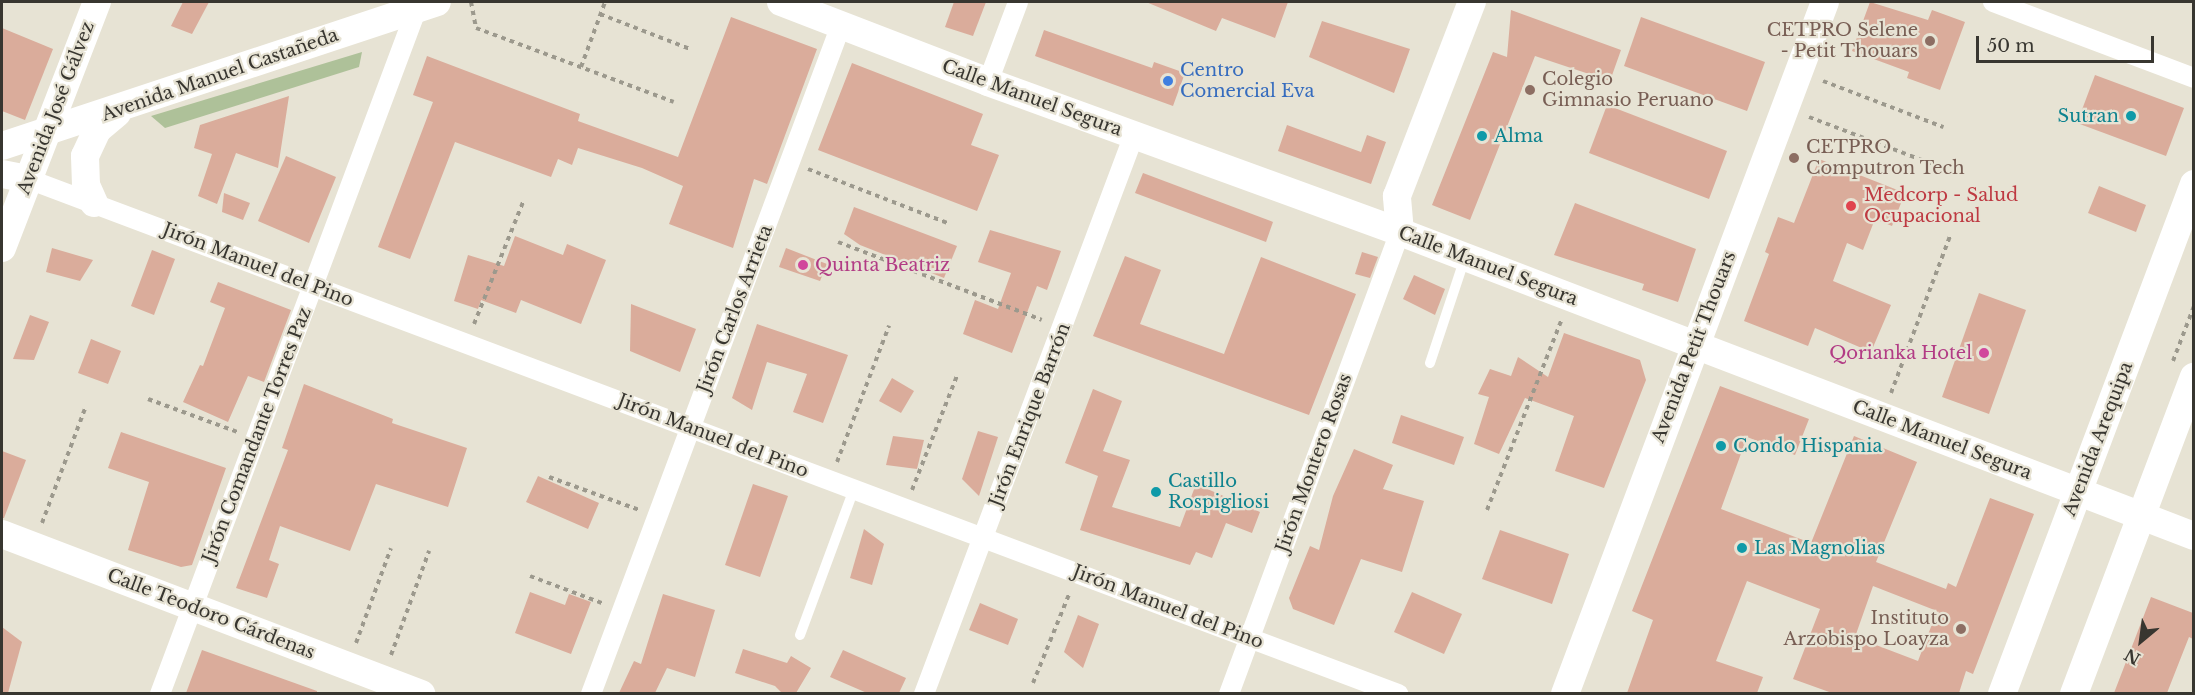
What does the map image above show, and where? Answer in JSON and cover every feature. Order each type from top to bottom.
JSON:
[{"type":"street","name":"Avenida José Gálvez","points":[[2,248],[15,176],[46,134],[97,2]]},
{"type":"street","name":"Calle Manuel Segura","points":[[781,2],[988,82],[1400,232],[2193,536]]},
{"type":"street","points":[[988,82],[1018,2]]},
{"type":"street","points":[[1400,232],[1397,196],[1472,2]]},
{"type":"street","name":"Avenida Petit Thouars","points":[[1564,693],[1825,2]]},
{"type":"street","points":[[1993,2],[2193,78]]},
{"type":"street","name":"Avenida Manuel Castañeda","points":[[2,146],[129,107],[427,5]]},
{"type":"street","name":"Jirón Comandante Torres Paz","points":[[160,693],[314,286],[427,5]]},
{"type":"street","name":"Jirón Carlos Arrieta","points":[[591,693],[841,25]]},
{"type":"street","points":[[94,203],[84,176],[87,147],[104,123],[129,107]]},
{"type":"street","name":"Jirón Enrique Barrón","points":[[924,693],[1134,135]]},
{"type":"street","name":"Jirón Manuel del Pino","points":[[15,176],[94,203],[1398,693]]},
{"type":"street","name":"Avenida Arequipa","points":[[2002,693],[2193,184]]},
{"type":"street","name":"Jirón Montero Rosas","points":[[1228,693],[1400,232]]},
{"type":"street","points":[[2074,693],[2193,377]]},
{"type":"street","name":"Calle Teodoro Cárdenas","points":[[2,534],[421,693]]},
{"type":"lane","points":[[1430,363],[1465,258]]},
{"type":"lane","points":[[800,635],[854,489]]},
{"type":"path","points":[[471,2],[476,28],[674,102]]},
{"type":"path","points":[[581,67],[604,2]]},
{"type":"path","points":[[600,14],[690,49]]},
{"type":"path","points":[[1798,72],[1943,127]]},
{"type":"path","points":[[1785,108],[1940,167]]},
{"type":"path","points":[[790,162],[950,224]]},
{"type":"path","points":[[466,343],[523,202]]},
{"type":"path","points":[[1882,418],[1950,236]]},
{"type":"path","points":[[838,242],[1062,328]]},
{"type":"path","points":[[1487,510],[1570,298]]},
{"type":"path","points":[[830,480],[889,326]]},
{"type":"path","points":[[905,508],[957,376]]},
{"type":"path","points":[[148,399],[256,438]]},
{"type":"path","points":[[33,546],[86,406]]},
{"type":"path","points":[[549,477],[657,517]]},
{"type":"path","points":[[348,666],[391,548]]},
{"type":"path","points":[[382,679],[429,551]]},
{"type":"path","points":[[1033,683],[1077,573]]},
{"type":"path","points":[[530,576],[622,610]]},
{"type":"green space","points":[[362,52],[359,67],[165,128],[151,116]]},
{"type":"building","points":[[183,2],[209,2],[192,34],[171,26]]},
{"type":"building","points":[[954,2],[986,2],[973,36],[945,27]]},
{"type":"building","points":[[1146,2],[1288,2],[1275,38],[1222,18],[1216,31]]},
{"type":"building","points":[[1870,2],[1928,20],[1932,10],[1965,22],[1940,90],[1907,78],[1909,72],[1852,51]]},
{"type":"building","name":"Alma","points":[[1511,10],[1621,50],[1610,81],[1535,56],[1470,220],[1432,205],[1493,52],[1507,57]]},
{"type":"building","points":[[731,17],[817,49],[767,184],[754,179],[733,248],[669,224],[683,186],[642,168],[578,148],[572,165],[558,159],[551,177],[455,142],[410,259],[378,247],[433,102],[413,95],[427,56],[580,114],[578,121],[678,157]]},
{"type":"building","points":[[1641,17],[1765,62],[1747,111],[1624,66]]},
{"type":"building","points":[[1322,21],[1410,49],[1394,93],[1309,57]]},
{"type":"building","points":[[2,28],[53,49],[25,120],[2,111]]},
{"type":"building","points":[[1044,30],[1152,68],[1154,62],[1185,73],[1173,106],[1035,56]]},
{"type":"building","points":[[852,63],[983,114],[971,145],[999,155],[977,211],[818,150]]},
{"type":"building","name":"Sutran","points":[[2095,75],[2184,108],[2166,156],[2077,123]]},
{"type":"building","points":[[289,96],[278,168],[236,153],[217,204],[198,196],[212,154],[194,148],[200,125]]},
{"type":"building","points":[[1607,105],[1727,151],[1709,199],[1589,153]]},
{"type":"building","points":[[1287,125],[1361,152],[1367,135],[1386,142],[1371,184],[1278,151]]},
{"type":"building","points":[[286,156],[336,177],[309,243],[258,221]]},
{"type":"building","points":[[1819,159],[1905,193],[1892,226],[1875,219],[1863,250],[1847,243],[1833,281],[1891,305],[1871,352],[1815,328],[1808,346],[1744,321],[1769,254],[1765,252],[1778,217],[1794,223]]},
{"type":"building","points":[[1143,173],[1273,222],[1266,242],[1135,193]]},
{"type":"building","points":[[2099,186],[2146,205],[2136,232],[2088,213]]},
{"type":"building","points":[[224,193],[250,203],[243,220],[222,212]]},
{"type":"building","points":[[1575,203],[1696,249],[1678,302],[1642,290],[1644,284],[1554,255]]},
{"type":"building","points":[[854,207],[957,246],[944,278],[860,245],[844,234]]},
{"type":"building","points":[[990,230],[1061,251],[1047,290],[1037,286],[1012,353],[963,334],[975,300],[998,309],[1011,273],[978,262]]},
{"type":"building","points":[[515,236],[563,255],[567,244],[606,260],[581,324],[521,300],[516,313],[481,300],[478,309],[454,301],[468,255],[504,266]]},
{"type":"building","points":[[52,248],[93,260],[80,281],[46,272]]},
{"type":"building","name":"Quinta Beatriz","points":[[786,248],[827,264],[820,281],[779,267]]},
{"type":"building","points":[[152,250],[175,259],[154,315],[131,306]]},
{"type":"building","points":[[1362,252],[1378,257],[1370,278],[1355,274]]},
{"type":"building","points":[[1125,256],[1161,270],[1140,324],[1224,354],[1261,257],[1356,294],[1309,415],[1093,336]]},
{"type":"building","points":[[1414,275],[1445,289],[1435,315],[1403,299]]},
{"type":"building","points":[[218,282],[291,310],[264,382],[248,376],[228,422],[183,402],[200,365],[203,366],[225,308],[210,302]]},
{"type":"building","name":"Qorianka Hotel","points":[[1979,293],[2026,310],[1989,414],[1942,397]]},
{"type":"building","points":[[631,304],[696,329],[680,372],[630,351]]},
{"type":"building","points":[[30,315],[49,322],[34,360],[13,359]]},
{"type":"building","points":[[757,324],[848,355],[823,423],[793,412],[807,374],[767,362],[752,410],[732,398]]},
{"type":"building","points":[[1564,333],[1640,360],[1646,380],[1604,488],[1555,471],[1574,416],[1525,398],[1499,454],[1474,444],[1489,397],[1478,394],[1490,369],[1511,376],[1518,357],[1548,377]]},
{"type":"building","points":[[91,339],[121,351],[108,384],[78,373]]},
{"type":"building","points":[[892,378],[914,391],[901,413],[879,401]]},
{"type":"building","points":[[304,384],[393,419],[392,423],[467,448],[448,507],[376,484],[350,551],[280,526],[269,560],[279,564],[267,598],[236,588],[288,450],[282,448]]},
{"type":"building","points":[[1720,386],[1809,419],[1795,455],[1747,437],[1721,509],[1811,543],[1854,436],[1917,462],[1876,562],[1946,589],[1948,583],[1956,587],[1990,498],[2034,514],[1973,674],[1966,671],[1959,693],[1832,693],[1793,679],[1820,609],[1747,581],[1716,661],[1763,677],[1757,693],[1627,693],[1653,620],[1632,611]],"holes":[[[1873,586],[1937,611],[1918,661],[1855,637]]]},
{"type":"building","points":[[1093,389],[1122,401],[1103,451],[1130,460],[1112,507],[1180,527],[1196,484],[1260,512],[1252,533],[1226,523],[1212,558],[1196,552],[1190,565],[1080,530],[1098,476],[1065,463]]},
{"type":"building","points":[[1401,415],[1464,437],[1454,465],[1392,443]]},
{"type":"building","points":[[978,431],[998,437],[979,496],[962,479]]},
{"type":"building","points":[[121,432],[226,468],[192,565],[181,567],[128,550],[149,482],[108,468]]},
{"type":"building","points":[[893,436],[924,440],[917,469],[886,465]]},
{"type":"building","points":[[1354,449],[1393,465],[1383,489],[1424,501],[1402,572],[1361,559],[1334,625],[1293,609],[1289,598],[1310,546],[1319,550],[1333,496]]},
{"type":"building","points":[[2,451],[26,460],[4,518],[2,518]]},
{"type":"building","points":[[538,476],[599,503],[588,529],[526,502]]},
{"type":"building","points":[[753,484],[788,496],[760,577],[725,565]]},
{"type":"building","points":[[864,529],[884,544],[872,585],[850,578]]},
{"type":"building","points":[[1500,530],[1569,554],[1552,604],[1482,579]]},
{"type":"building","points":[[530,592],[565,605],[569,594],[591,602],[571,654],[515,633]]},
{"type":"building","points":[[1412,592],[1462,614],[1444,654],[1394,632]]},
{"type":"building","points":[[663,594],[715,610],[695,677],[667,668],[655,693],[619,693],[634,661],[641,664]]},
{"type":"building","points":[[2151,597],[2193,613],[2193,639],[2189,637],[2167,693],[2114,693]]},
{"type":"building","points":[[980,603],[1018,619],[1008,645],[969,630]]},
{"type":"building","points":[[1078,615],[1099,624],[1083,668],[1064,652]]},
{"type":"building","points":[[2,627],[22,642],[8,693],[2,693]]},
{"type":"building","points":[[743,649],[787,663],[791,656],[811,668],[796,693],[782,693],[775,686],[735,673]]},
{"type":"building","points":[[202,650],[317,691],[317,693],[186,693]]},
{"type":"building","points":[[843,650],[906,678],[899,693],[867,693],[830,677]]},
{"type":"place","name":"CETPRO Selene - Petit Thouars","points":[[1930,41]]},
{"type":"place","name":"Centro Comercial Eva","points":[[1168,81]]},
{"type":"place","name":"Colegio Gimnasio Peruano","points":[[1530,90]]},
{"type":"place","name":"Sutran","points":[[2131,116]]},
{"type":"place","name":"Alma","points":[[1482,136]]},
{"type":"place","name":"CETPRO Computron Tech","points":[[1794,158]]},
{"type":"place","name":"Medcorp - Salud Ocupacional","points":[[1851,206]]},
{"type":"place","name":"Quinta Beatriz","points":[[803,265]]},
{"type":"place","name":"Qorianka Hotel","points":[[1984,353]]},
{"type":"place","name":"Condo Hispania","points":[[1721,446]]},
{"type":"place","name":"Castillo Rospigliosi","points":[[1156,492]]},
{"type":"place","name":"Las Magnolias","points":[[1742,548]]},
{"type":"place","name":"Instituto Arzobispo Loayza","points":[[1961,629]]}]
